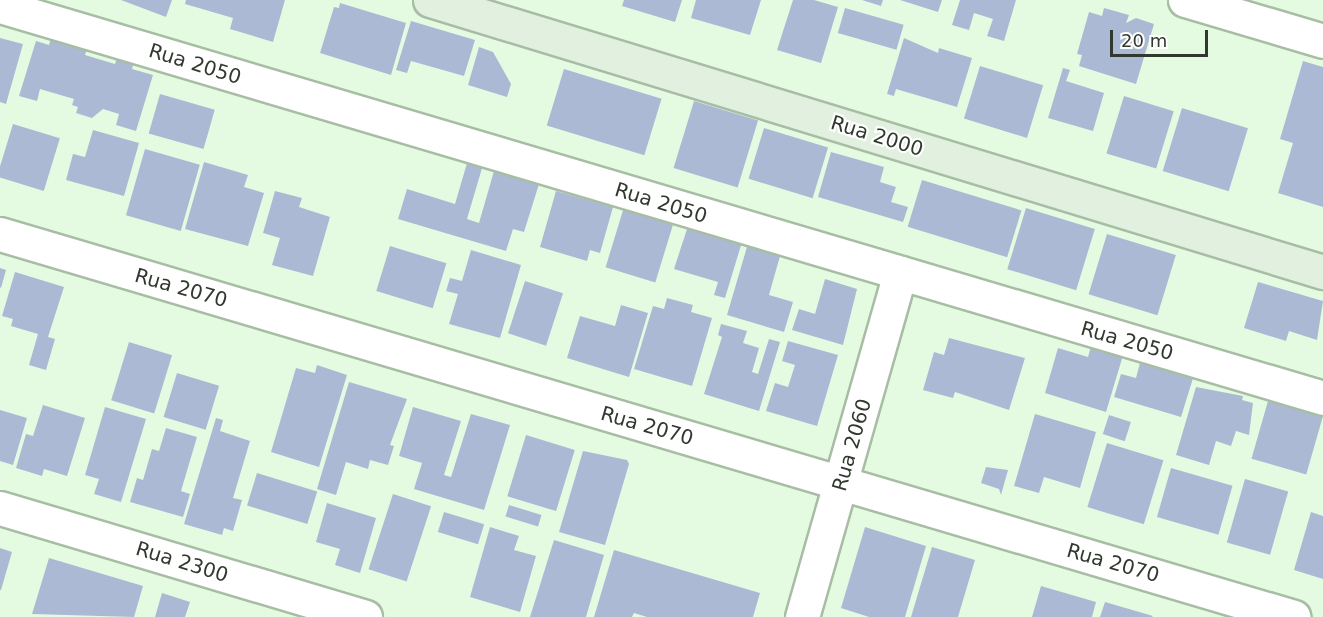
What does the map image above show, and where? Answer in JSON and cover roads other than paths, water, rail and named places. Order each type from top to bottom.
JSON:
[{"type":"main road","name":"Rua 2000","points":[[436,1],[1323,272]]},
{"type":"street","points":[[1185,0],[1323,41]]},
{"type":"street","name":"Rua 2050","points":[[0,6],[1323,398]]},
{"type":"street","name":"Rua 2070","points":[[0,234],[1294,617]]},
{"type":"street","name":"Rua 2060","points":[[802,617],[900,273]]},
{"type":"street","name":"Rua 2300","points":[[0,508],[364,617]]}]
